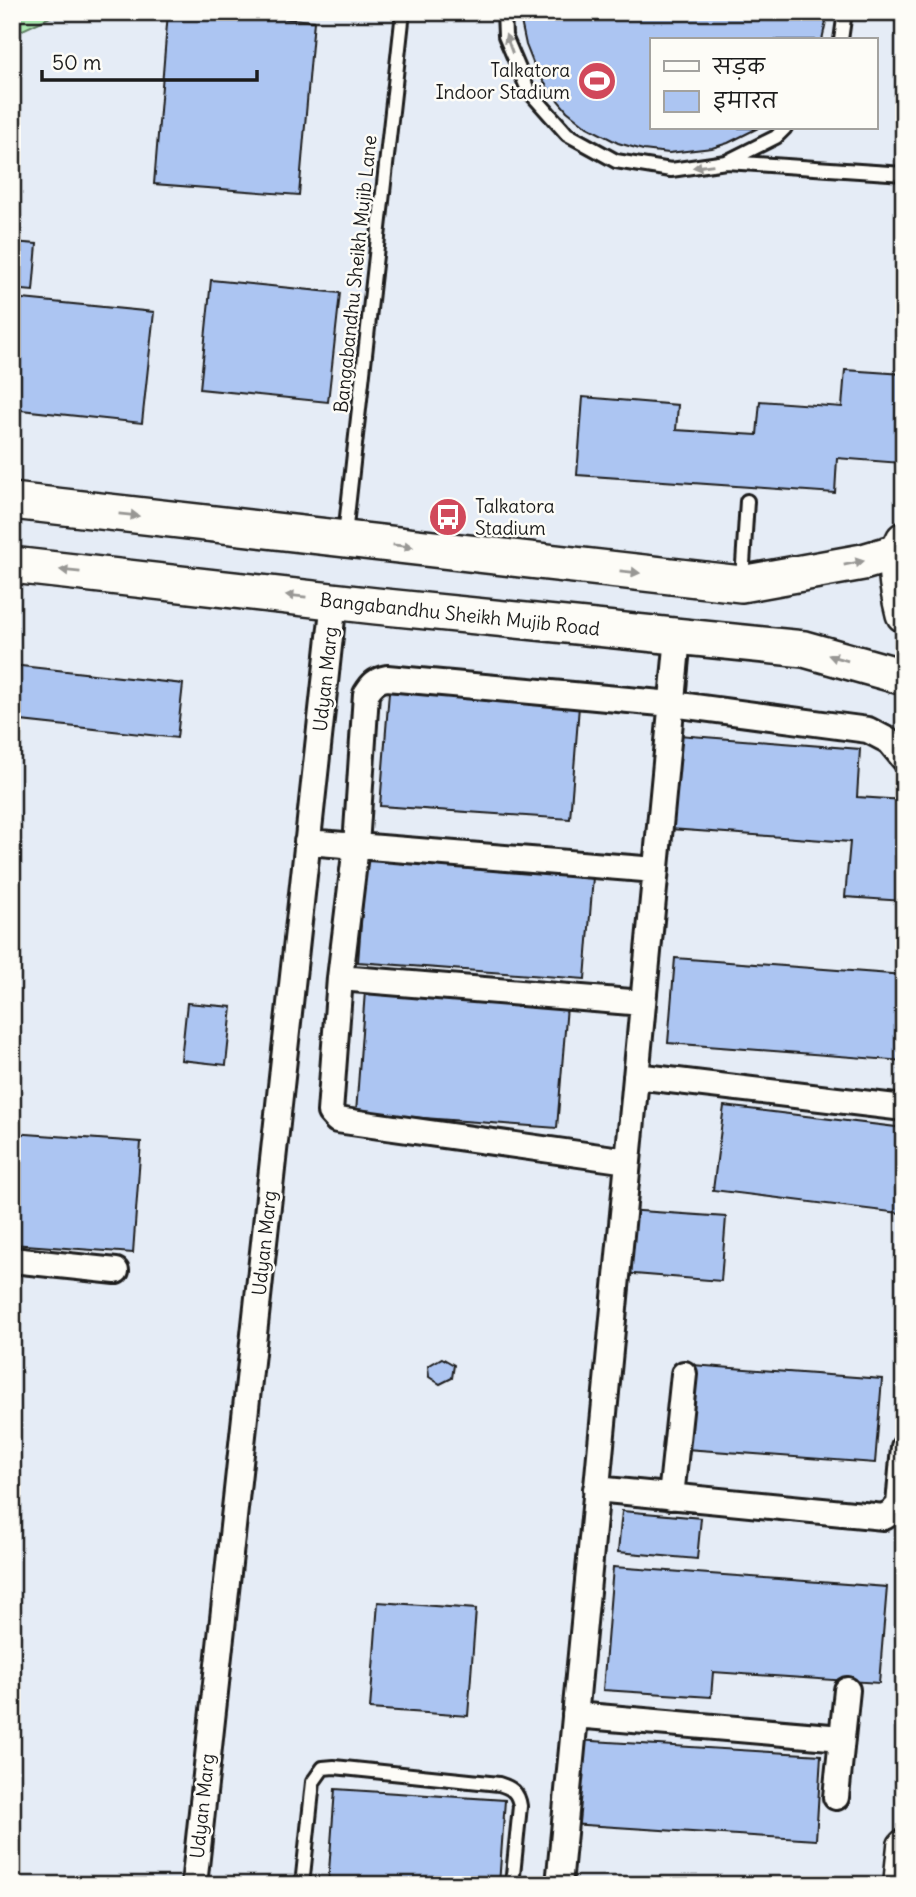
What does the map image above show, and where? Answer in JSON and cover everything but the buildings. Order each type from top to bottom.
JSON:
[{"type":"main road","points":[[12,501],[741,584],[863,562],[900,546],[897,583],[904,614]]},
{"type":"main road","name":"Bangabandhu Sheikh Mujib Road","points":[[12,565],[804,649],[904,677]]},
{"type":"street","name":"Udyan Marg","points":[[194,1885],[334,600]]},
{"type":"street","points":[[559,1885],[678,637]]},
{"type":"street","points":[[628,1161],[337,1120],[330,1112],[356,846],[366,694],[378,680],[387,678],[672,704],[868,730],[890,741],[904,759]]},
{"type":"street","points":[[307,842],[656,870]]},
{"type":"street","points":[[341,978],[643,1003]]},
{"type":"street","points":[[636,1076],[904,1108]]},
{"type":"street","points":[[12,1260],[116,1271]]},
{"type":"street","points":[[671,1497],[684,1374]]},
{"type":"street","points":[[596,1489],[884,1517],[899,1505],[904,1447]]},
{"type":"street","points":[[836,1797],[847,1689]]},
{"type":"street","points":[[575,1715],[842,1738]]},
{"type":"street","points":[[900,1885],[904,1846]]},
{"type":"lane","name":"Bangabandhu Sheikh Mujib Lane","points":[[345,539],[403,12]]},
{"type":"lane","points":[[504,12],[505,36],[528,90],[567,134],[616,161],[671,170],[726,162],[904,174]]},
{"type":"lane","points":[[841,38],[845,12]]},
{"type":"lane","points":[[726,162],[776,137],[783,130]]},
{"type":"lane","points":[[741,584],[747,501]]},
{"type":"lane","points":[[303,1885],[313,1782],[323,1768],[334,1767],[511,1787],[518,1795],[520,1805],[512,1885]]},
{"type":"green space","points":[[12,12],[61,12],[12,35]]},
{"type":"place","name":"Talkatora Indoor Stadium","points":[[597,81]]},
{"type":"place","name":"Talkatora Stadium","points":[[448,517]]}]
